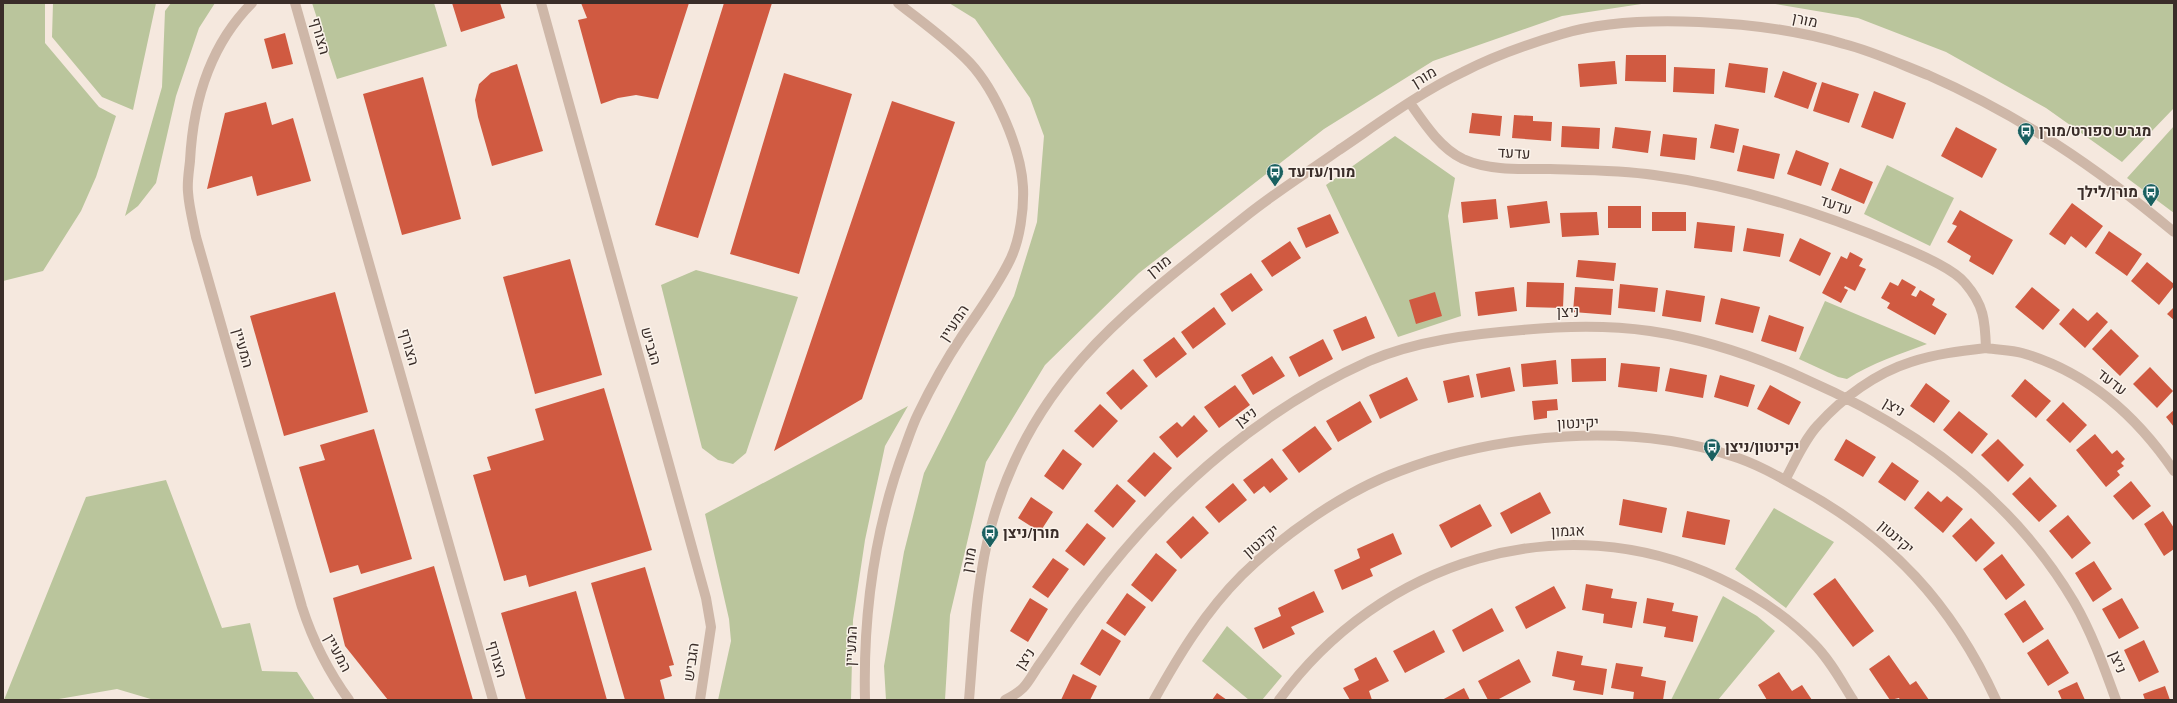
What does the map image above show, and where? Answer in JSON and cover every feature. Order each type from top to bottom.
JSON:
[{"type":"street","name":"המעיין","points":[[252,3],[238,16],[203,81],[195,114],[188,192],[196,237],[302,607],[313,640],[333,677],[349,700]]},
{"type":"street","name":"הצורף","points":[[295,3],[494,700]]},
{"type":"street","name":"הגביש","points":[[541,3],[706,598],[711,627],[700,700]]},
{"type":"street","name":"המעיין","points":[[865,700],[866,632],[883,516],[917,415],[957,344],[996,288],[1012,258],[1020,225],[1023,187],[1017,156],[1006,125],[991,94],[970,64],[898,3]]},
{"type":"street","name":"מורן","points":[[969,700],[980,586],[991,525],[1003,487],[1021,446],[1050,397],[1092,345],[1134,305],[1264,202],[1410,103],[1463,71],[1513,50],[1566,33],[1613,24],[1675,21],[1727,23],[1786,30],[1845,44],[1899,63],[1972,95],[2022,121],[2070,152],[2129,194],[2174,232]]},
{"type":"street","name":"עדעד","points":[[1410,103],[1430,131],[1446,147],[1462,158],[1482,165],[1505,169],[1592,170],[1654,175],[1714,186],[1786,204],[1863,230],[1927,257],[1964,281],[1979,301],[1985,319],[1986,348],[2021,352],[2054,364],[2086,381],[2113,400],[2144,430],[2174,471]]},
{"type":"street","name":"ניצן","points":[[1005,700],[1024,687],[1084,601],[1126,548],[1177,494],[1225,451],[1278,413],[1327,382],[1372,360],[1424,344],[1493,332],[1549,327],[1610,328],[1648,331],[1703,342],[1740,352],[1755,357],[1847,397],[1942,456],[1975,483],[2014,523],[2047,563],[2074,603],[2100,655],[2116,700]]},
{"type":"street","points":[[1785,480],[1817,426],[1847,397],[1880,376],[1910,362],[1944,353],[1986,348]]},
{"type":"street","name":"יקינטון","points":[[1154,700],[1189,640],[1213,606],[1243,575],[1280,543],[1315,517],[1358,491],[1398,471],[1488,446],[1532,440],[1628,437],[1682,443],[1733,456],[1785,480],[1826,503],[1861,527],[1901,561],[1931,593],[1957,628],[1984,674],[1996,700]]},
{"type":"street","name":"אגמון","points":[[1279,700],[1322,651],[1362,615],[1406,587],[1446,570],[1496,553],[1584,544],[1624,548],[1668,558],[1708,573],[1753,594],[1784,616],[1815,645],[1837,674],[1853,700]]},
{"type":"green space","points":[[3,3],[45,3],[45,43],[99,107],[116,116],[96,177],[81,211],[43,271],[3,281]]},
{"type":"green space","points":[[53,3],[156,3],[133,110],[102,97],[52,37]]},
{"type":"green space","points":[[171,3],[215,3],[199,28],[176,96],[156,183],[138,206],[125,216],[162,87],[165,11]]},
{"type":"green space","points":[[312,3],[434,3],[447,46],[337,79]]},
{"type":"green space","points":[[949,3],[1648,3],[1562,16],[1433,61],[1324,129],[1139,273],[1045,365],[986,462],[950,615],[945,700],[886,700],[884,666],[904,552],[924,473],[1014,296],[1037,222],[1044,136],[1030,98],[975,19]]},
{"type":"green space","points":[[1769,3],[2174,3],[2174,108],[2122,162],[2046,108],[1946,52],[1858,18]]},
{"type":"green space","points":[[2174,126],[2174,213],[2127,178]]},
{"type":"green space","points":[[1395,136],[1455,178],[1448,216],[1461,316],[1398,337],[1326,185]]},
{"type":"green space","points":[[1887,165],[1954,198],[1930,246],[1864,214]]},
{"type":"green space","points":[[696,270],[798,297],[746,453],[733,464],[718,460],[702,448],[661,285]]},
{"type":"green space","points":[[1825,301],[1927,344],[1896,355],[1847,379],[1838,377],[1799,359]]},
{"type":"green space","points":[[908,406],[885,446],[865,540],[853,620],[851,700],[718,700],[731,641],[729,619],[705,514]]},
{"type":"green space","points":[[166,480],[222,628],[250,623],[262,671],[297,672],[315,700],[154,700],[117,689],[53,700],[4,700],[86,497]]},
{"type":"green space","points":[[1774,508],[1834,542],[1786,608],[1735,569]]},
{"type":"green space","points":[[1723,596],[1757,616],[1775,631],[1718,700],[1671,700]]},
{"type":"green space","points":[[1227,626],[1282,676],[1262,700],[1249,700],[1202,661]]},
{"type":"building","points":[[452,3],[500,3],[505,18],[461,32]]},
{"type":"building","points":[[581,3],[689,3],[658,99],[636,95],[618,98],[601,104],[578,20],[587,18]]},
{"type":"building","points":[[724,3],[772,3],[698,238],[655,225]]},
{"type":"building","points":[[285,33],[293,64],[272,69],[264,39]]},
{"type":"building","points":[[1626,55],[1666,55],[1666,82],[1625,81]]},
{"type":"building","points":[[1615,61],[1617,84],[1580,87],[1578,64]]},
{"type":"building","points":[[1729,63],[1768,68],[1765,93],[1725,87]]},
{"type":"building","points":[[517,64],[543,151],[492,166],[478,117],[475,100],[479,84],[491,73]]},
{"type":"building","points":[[1674,67],[1715,69],[1714,94],[1673,92]]},
{"type":"building","points":[[1783,71],[1817,83],[1808,109],[1774,97]]},
{"type":"building","points":[[784,73],[852,94],[799,274],[730,254]]},
{"type":"building","points":[[423,77],[461,219],[402,235],[363,94]]},
{"type":"building","points":[[1822,82],[1859,94],[1849,123],[1813,111]]},
{"type":"building","points":[[1874,91],[1906,103],[1893,139],[1861,127]]},
{"type":"building","points":[[892,101],[955,122],[862,399],[774,451]]},
{"type":"building","points":[[266,102],[272,125],[293,118],[311,181],[257,196],[252,176],[207,189],[225,113]]},
{"type":"building","points":[[1472,113],[1502,116],[1500,136],[1469,133]]},
{"type":"building","points":[[1514,115],[1533,116],[1533,121],[1552,122],[1551,141],[1512,138]]},
{"type":"building","points":[[1715,124],[1739,129],[1734,153],[1710,148]]},
{"type":"building","points":[[1562,126],[1600,128],[1599,149],[1561,147]]},
{"type":"building","points":[[1615,127],[1651,131],[1648,153],[1612,148]]},
{"type":"building","points":[[1956,127],[1997,149],[1982,178],[1941,156]]},
{"type":"building","points":[[1663,134],[1697,138],[1695,160],[1660,156]]},
{"type":"building","points":[[1743,145],[1780,154],[1774,179],[1737,171]]},
{"type":"building","points":[[1796,150],[1829,163],[1821,186],[1787,174]]},
{"type":"building","points":[[1840,168],[1873,182],[1864,204],[1831,190]]},
{"type":"building","points":[[1496,199],[1498,219],[1463,223],[1461,202]]},
{"type":"building","points":[[1547,201],[1550,223],[1510,228],[1507,206]]},
{"type":"building","points":[[2072,203],[2103,226],[2086,248],[2071,236],[2065,245],[2049,234]]},
{"type":"building","points":[[1608,206],[1641,206],[1641,228],[1608,228]]},
{"type":"building","points":[[1960,210],[2013,240],[1993,275],[1969,261],[1971,256],[1947,242],[1957,226],[1952,224]]},
{"type":"building","points":[[1597,212],[1599,235],[1562,237],[1560,213]]},
{"type":"building","points":[[1652,212],[1686,212],[1686,231],[1652,231]]},
{"type":"building","points":[[1330,214],[1339,233],[1306,248],[1297,228]]},
{"type":"building","points":[[1697,222],[1735,226],[1732,252],[1694,248]]},
{"type":"building","points":[[1747,228],[1784,234],[1780,257],[1743,251]]},
{"type":"building","points":[[2109,231],[2142,254],[2127,276],[2095,253]]},
{"type":"building","points":[[1800,238],[1831,253],[1820,276],[1789,261]]},
{"type":"building","points":[[1290,241],[1301,258],[1272,277],[1261,261]]},
{"type":"building","points":[[1850,252],[1863,259],[1859,266],[1866,269],[1855,291],[1845,286],[1844,288],[1848,290],[1841,303],[1822,293],[1841,256],[1847,259]]},
{"type":"building","points":[[570,259],[602,375],[535,394],[503,277]]},
{"type":"building","points":[[1578,260],[1616,263],[1614,281],[1576,277]]},
{"type":"building","points":[[2147,262],[2174,284],[2159,305],[2131,281]]},
{"type":"building","points":[[1251,273],[1263,290],[1232,312],[1220,294]]},
{"type":"building","points":[[1902,279],[1916,287],[1911,295],[1916,297],[1920,290],[1935,299],[1932,305],[1947,314],[1935,335],[1887,308],[1890,303],[1881,298],[1890,282],[1898,286]]},
{"type":"building","points":[[1527,282],[1564,283],[1563,308],[1526,307]]},
{"type":"building","points":[[1620,284],[1658,288],[1655,312],[1618,308]]},
{"type":"building","points":[[1514,287],[1517,311],[1478,316],[1475,292]]},
{"type":"building","points":[[1575,287],[1613,289],[1611,315],[1573,312]]},
{"type":"building","points":[[2032,287],[2060,310],[2043,330],[2015,307]]},
{"type":"building","points":[[1666,290],[1705,296],[1701,322],[1662,316]]},
{"type":"building","points":[[335,292],[368,412],[284,436],[250,316]]},
{"type":"building","points":[[1435,292],[1442,316],[1416,324],[1409,300]]},
{"type":"building","points":[[1721,298],[1760,307],[1753,333],[1715,324]]},
{"type":"building","points":[[1214,307],[1226,324],[1193,349],[1181,332]]},
{"type":"building","points":[[2174,307],[2174,320],[2167,314]]},
{"type":"building","points":[[2073,308],[2088,321],[2097,312],[2108,322],[2085,348],[2059,324]]},
{"type":"building","points":[[1769,315],[1804,327],[1796,352],[1761,341]]},
{"type":"building","points":[[1366,316],[1375,338],[1342,351],[1333,330]]},
{"type":"building","points":[[2111,329],[2139,356],[2120,376],[2092,349]]},
{"type":"building","points":[[1174,337],[1187,354],[1156,378],[1143,360]]},
{"type":"building","points":[[1323,339],[1333,359],[1299,377],[1289,357]]},
{"type":"building","points":[[1272,356],[1285,376],[1253,395],[1241,375]]},
{"type":"building","points":[[1606,358],[1606,381],[1572,382],[1571,359]]},
{"type":"building","points":[[1556,360],[1558,384],[1523,387],[1521,364]]},
{"type":"building","points":[[1621,363],[1660,367],[1657,392],[1618,387]]},
{"type":"building","points":[[1510,367],[1515,391],[1481,398],[1476,374]]},
{"type":"building","points":[[2150,367],[2173,391],[2157,408],[2133,384]]},
{"type":"building","points":[[1670,368],[1707,375],[1703,398],[1665,391]]},
{"type":"building","points":[[1133,369],[1148,386],[1121,410],[1106,393]]},
{"type":"building","points":[[1469,375],[1474,397],[1448,403],[1443,381]]},
{"type":"building","points":[[1720,375],[1755,385],[1748,407],[1714,397]]},
{"type":"building","points":[[1407,377],[1418,400],[1380,419],[1369,395]]},
{"type":"building","points":[[2025,379],[2051,401],[2036,418],[2011,396]]},
{"type":"building","points":[[1926,383],[1950,401],[1934,423],[1910,406]]},
{"type":"building","points":[[1235,385],[1250,405],[1219,428],[1204,407]]},
{"type":"building","points":[[1770,385],[1801,402],[1789,425],[1757,409]]},
{"type":"building","points":[[604,388],[652,550],[529,587],[526,575],[504,581],[473,475],[491,470],[487,457],[544,440],[535,409]]},
{"type":"building","points":[[1557,399],[1558,410],[1547,411],[1547,418],[1534,420],[1532,401]]},
{"type":"building","points":[[1360,401],[1372,422],[1338,442],[1326,421]]},
{"type":"building","points":[[2063,402],[2087,425],[2070,443],[2046,420]]},
{"type":"building","points":[[1100,404],[1118,421],[1093,448],[1074,431]]},
{"type":"building","points":[[2174,410],[2174,427],[2166,417]]},
{"type":"building","points":[[1959,411],[1988,434],[1972,454],[1943,430]]},
{"type":"building","points":[[1194,415],[1208,431],[1177,458],[1159,437],[1177,422],[1182,427]]},
{"type":"building","points":[[1315,426],[1332,449],[1299,473],[1282,450]]},
{"type":"building","points":[[374,429],[412,559],[361,574],[358,565],[330,573],[299,467],[325,460],[320,445]]},
{"type":"building","points":[[2095,434],[2112,454],[2117,450],[2125,459],[2121,463],[2124,466],[2117,471],[2120,475],[2106,487],[2076,450]]},
{"type":"building","points":[[1846,439],[1876,457],[1863,477],[1834,460]]},
{"type":"building","points":[[1998,439],[2024,465],[2008,482],[1981,455]]},
{"type":"building","points":[[1063,449],[1082,464],[1063,490],[1044,476]]},
{"type":"building","points":[[1154,452],[1172,468],[1145,497],[1127,481]]},
{"type":"building","points":[[1272,458],[1288,479],[1270,493],[1264,486],[1254,494],[1243,480]]},
{"type":"building","points":[[1892,462],[1919,481],[1905,501],[1878,482]]},
{"type":"building","points":[[2030,477],[2057,506],[2039,522],[2012,494]]},
{"type":"building","points":[[2131,481],[2151,506],[2133,520],[2113,496]]},
{"type":"building","points":[[1233,483],[1247,500],[1219,523],[1205,507]]},
{"type":"building","points":[[1117,484],[1136,501],[1113,528],[1094,511]]},
{"type":"building","points":[[1928,491],[1941,502],[1947,496],[1963,509],[1943,533],[1914,508]]},
{"type":"building","points":[[1540,492],[1551,513],[1511,534],[1500,513]]},
{"type":"building","points":[[1031,497],[1053,512],[1040,532],[1018,518]]},
{"type":"building","points":[[1623,499],[1667,508],[1662,533],[1619,525]]},
{"type":"building","points":[[1480,504],[1492,526],[1451,548],[1439,525]]},
{"type":"building","points":[[1687,511],[1730,520],[1725,545],[1682,537]]},
{"type":"building","points":[[2163,511],[2174,528],[2174,549],[2164,556],[2144,524]]},
{"type":"building","points":[[2068,515],[2091,543],[2072,559],[2049,531]]},
{"type":"building","points":[[1193,516],[1209,533],[1181,559],[1166,542]]},
{"type":"building","points":[[1971,518],[1995,543],[1976,562],[1952,536]]},
{"type":"building","points":[[1087,523],[1106,538],[1084,566],[1065,551]]},
{"type":"building","points":[[1393,533],[1402,554],[1370,569],[1373,576],[1342,590],[1334,570],[1360,558],[1357,549]]},
{"type":"building","points":[[1156,553],[1177,570],[1152,602],[1131,585]]},
{"type":"building","points":[[2002,554],[2025,585],[2006,600],[1983,569]]},
{"type":"building","points":[[1053,558],[1069,569],[1048,598],[1032,587]]},
{"type":"building","points":[[2094,561],[2112,589],[2093,602],[2075,573]]},
{"type":"building","points":[[434,566],[473,700],[388,700],[345,646],[333,598]]},
{"type":"building","points":[[645,567],[674,665],[669,666],[672,676],[660,680],[665,700],[625,700],[591,583]]},
{"type":"building","points":[[1835,578],[1874,631],[1853,647],[1813,594]]},
{"type":"building","points":[[1586,584],[1613,589],[1611,598],[1637,602],[1632,628],[1603,623],[1604,614],[1582,610]]},
{"type":"building","points":[[1554,586],[1566,608],[1526,629],[1515,607]]},
{"type":"building","points":[[576,591],[607,700],[526,700],[501,613]]},
{"type":"building","points":[[1314,591],[1324,612],[1291,627],[1295,634],[1263,649],[1254,628],[1281,616],[1278,608]]},
{"type":"building","points":[[1127,593],[1146,607],[1125,636],[1106,623]]},
{"type":"building","points":[[1030,598],[1048,609],[1028,642],[1010,631]]},
{"type":"building","points":[[1647,598],[1674,603],[1672,611],[1698,616],[1693,642],[1664,637],[1666,627],[1643,623]]},
{"type":"building","points":[[2122,598],[2139,628],[2119,639],[2102,609]]},
{"type":"building","points":[[2025,600],[2044,629],[2023,643],[2004,614]]},
{"type":"building","points":[[1492,608],[1504,631],[1463,652],[1452,630]]},
{"type":"building","points":[[1102,629],[1121,641],[1100,676],[1080,664]]},
{"type":"building","points":[[1434,630],[1445,652],[1405,673],[1393,651]]},
{"type":"building","points":[[2048,639],[2069,673],[2048,686],[2027,653]]},
{"type":"building","points":[[2144,640],[2159,672],[2139,682],[2124,650]]},
{"type":"building","points":[[1557,651],[1583,656],[1581,665],[1607,669],[1603,695],[1573,690],[1575,681],[1552,676]]},
{"type":"building","points":[[1889,655],[1910,685],[1916,681],[1929,700],[1900,700],[1899,698],[1890,700],[1869,669]]},
{"type":"building","points":[[1376,657],[1389,681],[1369,691],[1372,700],[1350,700],[1343,688],[1359,680],[1354,669]]},
{"type":"building","points":[[1519,659],[1531,682],[1497,700],[1488,700],[1478,681]]},
{"type":"building","points":[[1616,663],[1643,667],[1641,676],[1666,681],[1663,700],[1633,700],[1634,692],[1611,688]]},
{"type":"building","points":[[1779,672],[1792,691],[1802,685],[1812,700],[1767,700],[1758,685]]},
{"type":"building","points":[[1073,674],[1097,686],[1090,700],[1061,700]]},
{"type":"building","points":[[2077,682],[2085,700],[2062,700],[2058,691]]},
{"type":"building","points":[[2165,686],[2170,700],[2145,700],[2143,694]]},
{"type":"building","points":[[1464,688],[1470,700],[1442,700]]},
{"type":"building","points":[[1217,693],[1227,700],[1212,700]]},
{"type":"place","name":"מגרש ספורט/מורן","points":[[2026,146]]},
{"type":"place","name":"מורן/עדעד","points":[[1275,187]]},
{"type":"place","name":"מורן/לילך","points":[[2151,207]]},
{"type":"place","name":"יקינטון/ניצן","points":[[1712,462]]},
{"type":"place","name":"מורן/ניצן","points":[[990,548]]}]
